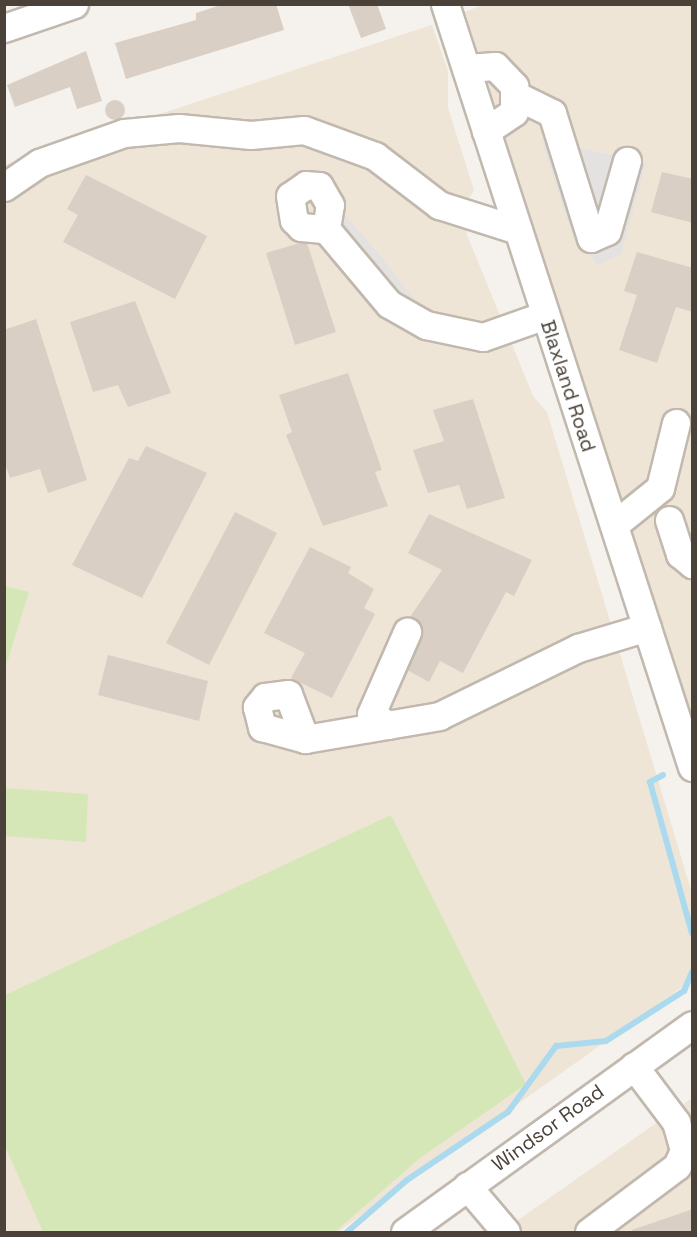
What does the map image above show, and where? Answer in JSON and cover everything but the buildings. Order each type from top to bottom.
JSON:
[{"type":"street","points":[[4,28],[74,4]]},
{"type":"street","name":"Blaxland Road","points":[[445,4],[693,767]]},
{"type":"street","points":[[466,69],[495,66],[517,96],[552,113],[591,238],[608,231],[627,161]]},
{"type":"street","points":[[486,131],[514,112],[517,96]]},
{"type":"street","points":[[4,187],[39,163],[124,133],[179,128],[251,135],[304,130],[375,156],[439,205],[518,230]]},
{"type":"street","points":[[326,229],[388,304],[426,325],[483,337],[545,315]]},
{"type":"street","points":[[614,525],[660,488],[676,423]]},
{"type":"street","points":[[669,520],[680,554],[693,564]]},
{"type":"street","points":[[304,739],[439,716],[578,648],[647,627]]},
{"type":"street","points":[[388,725],[371,714],[407,632]]},
{"type":"street","name":"Windsor Road","points":[[405,1233],[467,1186],[693,1025]]},
{"type":"street","points":[[589,1233],[677,1166],[684,1150],[676,1122],[634,1066]]},
{"type":"street","points":[[467,1186],[506,1233]]},
{"type":"shaded area","points":[[485,4],[692,5],[692,718],[465,12]]},
{"type":"shaded area","points":[[432,25],[448,71],[448,108],[474,190],[464,207],[467,235],[533,396],[547,412],[692,893],[692,980],[338,1232],[5,1232],[4,165]]},
{"type":"shaded area","points":[[541,139],[646,163],[621,254],[596,266],[594,258],[576,245]]},
{"type":"shaded area","points":[[345,215],[417,302],[393,316],[319,235]]},
{"type":"shaded area","points":[[692,1098],[692,1232],[501,1232]]},
{"type":"green space","points":[[4,586],[29,592],[5,669]]},
{"type":"green space","points":[[4,788],[88,794],[86,842],[5,836]]},
{"type":"green space","points":[[391,815],[526,1084],[420,1158],[335,1232],[43,1232],[5,1146],[5,995]]},
{"type":"waterway","points":[[663,775],[650,782],[692,933]]},
{"type":"waterway","points":[[347,1232],[407,1180],[508,1112],[556,1046],[606,1041],[684,991],[692,972]]}]
